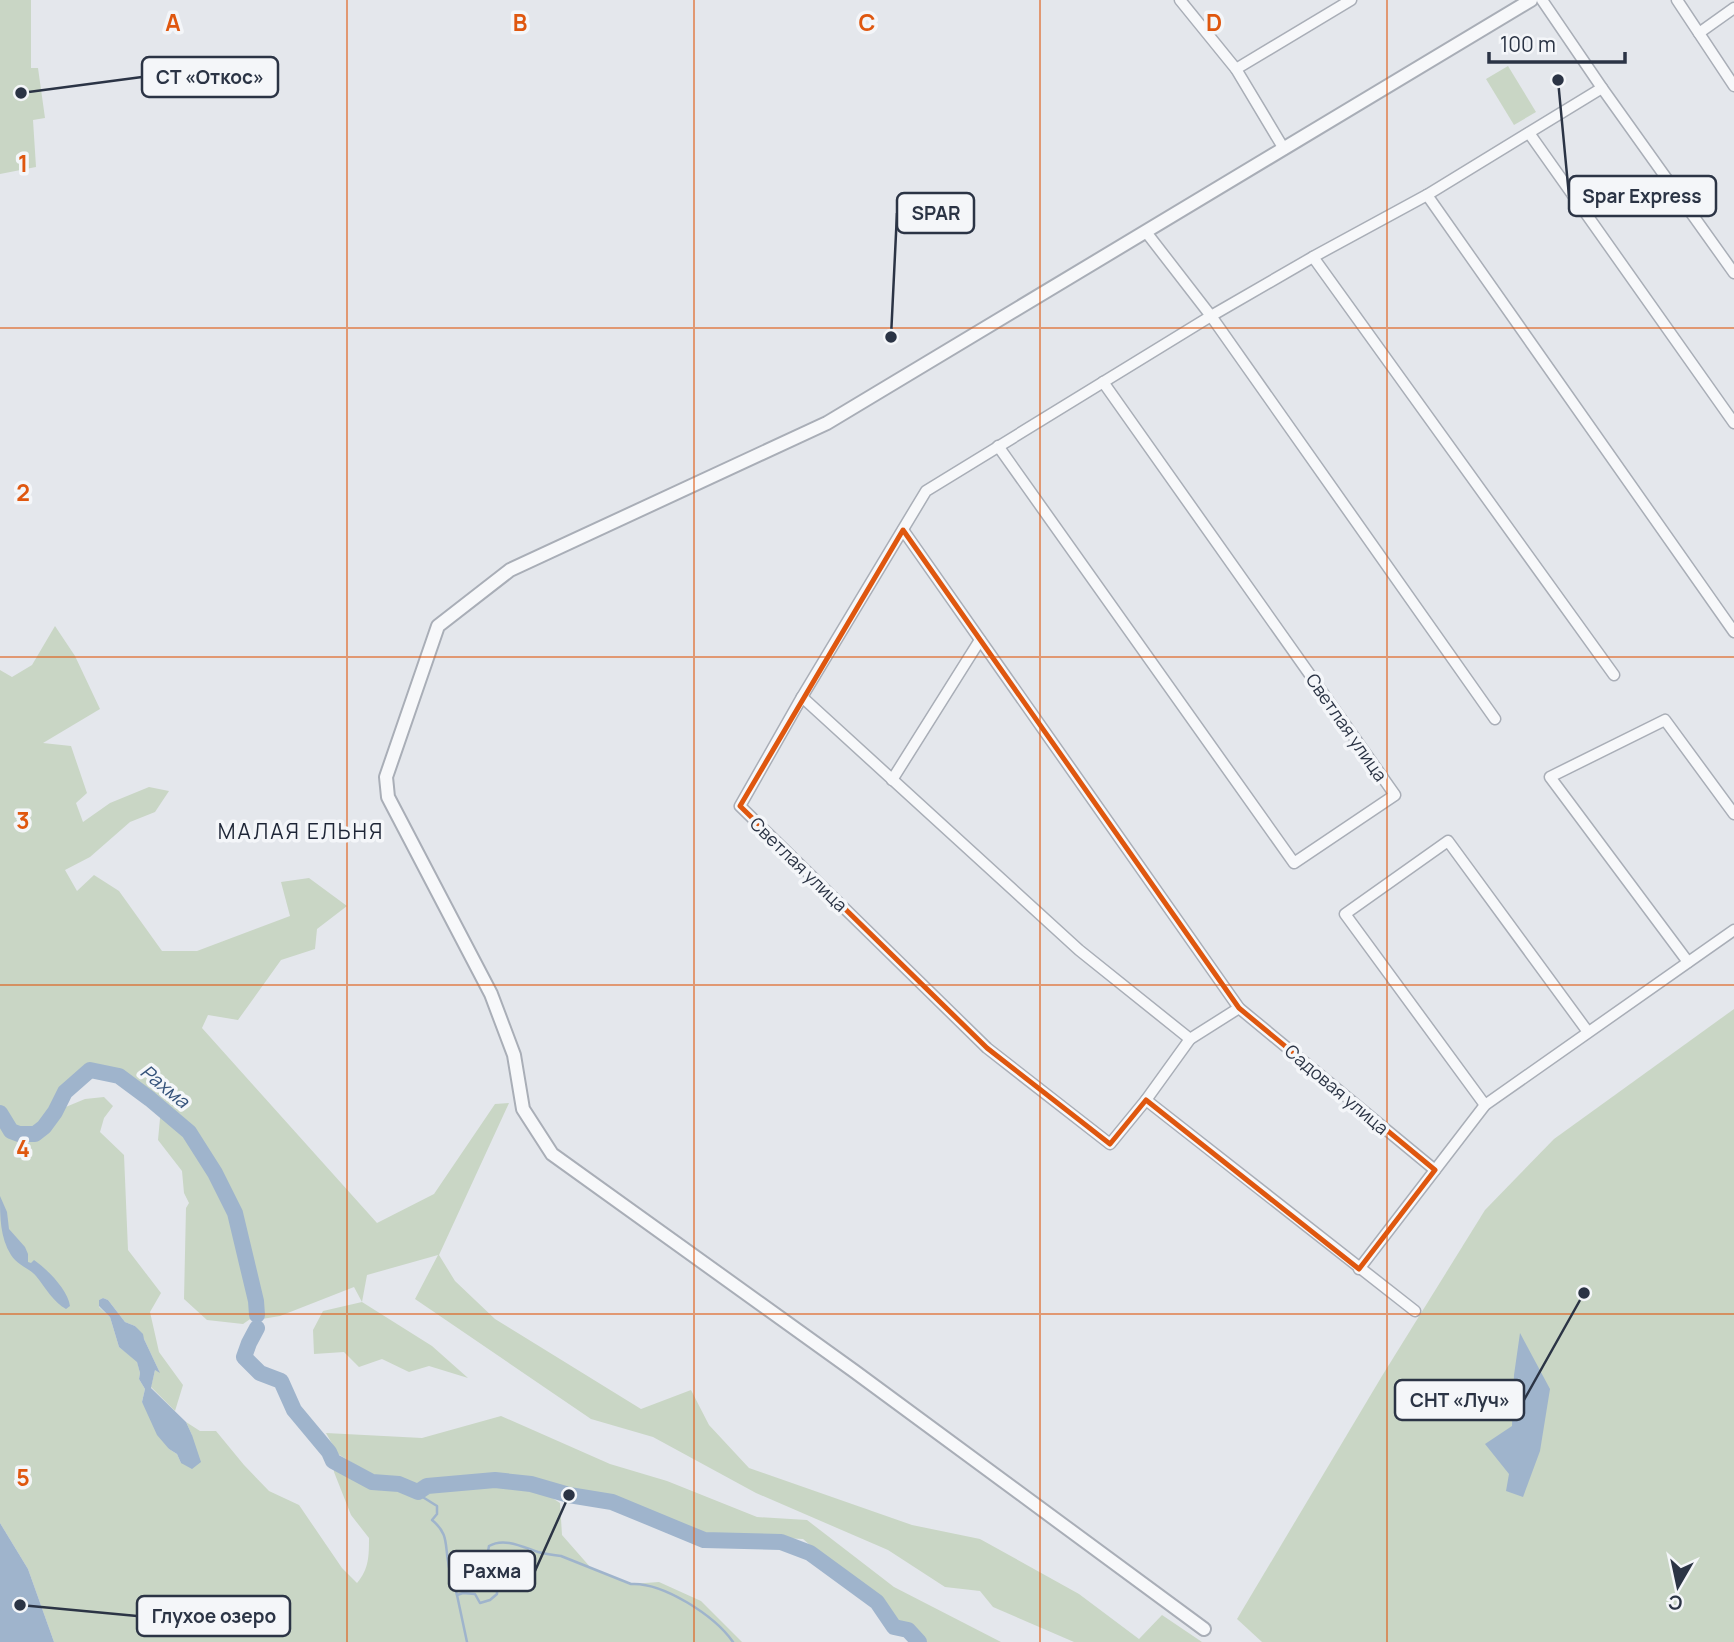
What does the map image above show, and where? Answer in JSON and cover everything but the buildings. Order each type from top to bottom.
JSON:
[{"type":"street","points":[[1180,0],[1236,69],[1284,149]]},
{"type":"street","points":[[1236,69],[1351,0]]},
{"type":"street","points":[[1204,1629],[854,1371],[552,1154],[523,1109],[514,1055],[491,994],[388,797],[386,777],[438,626],[510,570],[811,432],[1531,0]]},
{"type":"street","points":[[1542,0],[1734,272]]},
{"type":"street","points":[[1677,0],[1734,86]]},
{"type":"street","points":[[1699,33],[1734,8]]},
{"type":"street","name":"Светлая улица","points":[[1146,1100],[1110,1144],[987,1048],[740,806],[926,491],[1211,316],[1427,195],[1602,88]]},
{"type":"street","points":[[1529,133],[1734,423]]},
{"type":"street","points":[[1427,195],[1734,632]]},
{"type":"street","points":[[1146,232],[1211,316],[1495,719]]},
{"type":"street","points":[[1313,257],[1614,676]]},
{"type":"street","name":"Светлая улица","points":[[998,446],[1294,863],[1395,795],[1103,382]]},
{"type":"street","points":[[903,530],[1239,1008],[1190,1040],[1146,1100],[1415,1311]]},
{"type":"street","points":[[892,780],[980,640]]},
{"type":"street","points":[[802,697],[1079,950],[1190,1040]]},
{"type":"street","points":[[1688,962],[1550,778],[1665,720],[1734,814]]},
{"type":"street","points":[[1485,1105],[1345,914],[1448,841],[1588,1032]]},
{"type":"street","points":[[1359,1269],[1485,1105],[1734,930]]},
{"type":"street","name":"Садовая улица","points":[[1239,1008],[1435,1170]]},
{"type":"highlighted area","points":[[903,530],[1239,1008],[1435,1170],[1359,1269],[1146,1100],[1110,1144],[987,1048],[740,806]]},
{"type":"green space","points":[[0,0],[31,0],[31,68],[38,68],[45,118],[33,120],[36,167],[0,174]]},
{"type":"green space","points":[[1508,66],[1536,112],[1514,125],[1486,79]]},
{"type":"green space","points":[[55,626],[75,656],[100,709],[43,743],[71,746],[87,793],[76,803],[83,822],[110,803],[149,787],[169,791],[155,812],[130,822],[90,857],[65,870],[77,891],[94,875],[119,891],[162,951],[197,951],[290,916],[281,882],[309,878],[347,906],[317,929],[315,949],[281,960],[238,1020],[208,1015],[202,1028],[377,1223],[434,1194],[495,1104],[509,1103],[439,1255],[455,1281],[495,1319],[641,1409],[691,1390],[709,1425],[749,1468],[912,1525],[980,1539],[1079,1594],[1139,1639],[1162,1615],[1202,1642],[1074,1642],[993,1607],[980,1591],[945,1587],[888,1550],[756,1493],[653,1437],[591,1419],[415,1299],[438,1255],[367,1275],[362,1302],[354,1287],[280,1316],[262,1319],[256,1315],[243,1324],[207,1320],[184,1299],[186,1208],[189,1203],[184,1193],[182,1171],[158,1140],[161,1108],[119,1076],[90,1070],[65,1092],[56,1111],[85,1099],[104,1097],[113,1106],[104,1118],[100,1132],[124,1155],[128,1250],[161,1293],[150,1312],[159,1352],[183,1385],[175,1411],[151,1387],[155,1370],[159,1371],[144,1339],[135,1326],[125,1322],[108,1300],[103,1298],[99,1300],[99,1307],[110,1317],[119,1347],[137,1361],[139,1379],[145,1389],[142,1402],[169,1449],[177,1454],[181,1463],[192,1435],[186,1422],[200,1431],[216,1431],[269,1491],[299,1505],[342,1568],[357,1583],[368,1562],[369,1538],[351,1515],[334,1472],[333,1461],[372,1482],[399,1484],[418,1492],[427,1486],[482,1481],[415,1484],[375,1477],[338,1454],[326,1433],[422,1438],[501,1416],[610,1464],[667,1481],[757,1517],[807,1520],[894,1587],[1001,1642],[910,1642],[897,1620],[803,1539],[703,1534],[601,1494],[526,1478],[499,1480],[531,1484],[560,1503],[562,1535],[591,1568],[631,1584],[659,1582],[701,1601],[742,1642],[54,1642],[28,1569],[0,1523],[0,670],[12,677],[32,665]]},
{"type":"green space","points":[[1734,1009],[1734,1642],[1262,1642],[1237,1619],[1485,1210],[1554,1139]]},
{"type":"green space","points":[[362,1302],[432,1346],[468,1378],[429,1366],[409,1372],[382,1359],[359,1367],[344,1352],[314,1354],[313,1330],[323,1311]]},
{"type":"water","points":[[0,1196],[7,1212],[9,1229],[25,1247],[28,1262],[34,1260],[56,1280],[68,1300],[70,1306],[66,1309],[33,1273],[11,1255],[3,1234]]},
{"type":"water","points":[[99,1300],[108,1300],[125,1322],[135,1326],[143,1334],[160,1373],[155,1370],[151,1388],[186,1422],[192,1435],[201,1462],[192,1469],[181,1463],[177,1454],[157,1435],[142,1402],[145,1389],[139,1379],[137,1362],[119,1347],[110,1317],[99,1306]]},
{"type":"water","points":[[1520,1333],[1550,1389],[1540,1451],[1523,1497],[1506,1491],[1509,1474],[1485,1444],[1512,1426],[1514,1375]]},
{"type":"water","points":[[0,1523],[28,1569],[54,1642],[0,1642]]},
{"type":"waterway","name":"Рахма","points":[[0,1113],[11,1131],[35,1134],[55,1112],[65,1092],[90,1070],[119,1076],[150,1099],[189,1132],[215,1173],[235,1213],[257,1315]]},
{"type":"waterway","name":"Рахма","points":[[257,1328],[244,1357],[260,1373],[281,1381],[294,1410],[329,1452],[333,1461],[372,1482],[399,1484],[418,1492],[427,1486],[495,1480],[531,1484],[569,1495],[612,1502],[704,1540],[781,1542],[810,1553],[877,1602],[894,1627],[908,1630],[919,1642]]},
{"type":"waterway","points":[[418,1492],[437,1506],[437,1514],[432,1520],[441,1529],[445,1539],[449,1570],[457,1595],[475,1594],[480,1603],[497,1594],[487,1565],[489,1546],[507,1543],[561,1556],[631,1584],[644,1585],[673,1595],[714,1622],[733,1642]]},
{"type":"waterway","points":[[457,1595],[467,1642]]},
{"type":"place","name":"Spar Express","points":[[1558,80]]},
{"type":"place","name":"СТ «Откос»","points":[[21,93]]},
{"type":"place","name":"SPAR","points":[[891,337]]},
{"type":"place","name":"СНТ «Луч»","points":[[1584,1293]]},
{"type":"place","name":"Рахма","points":[[569,1495]]},
{"type":"place","name":"Глухое озеро","points":[[20,1605]]},
{"type":"district","name":"МАЛАЯ ЕЛЬНЯ","points":[[301,831]]}]
